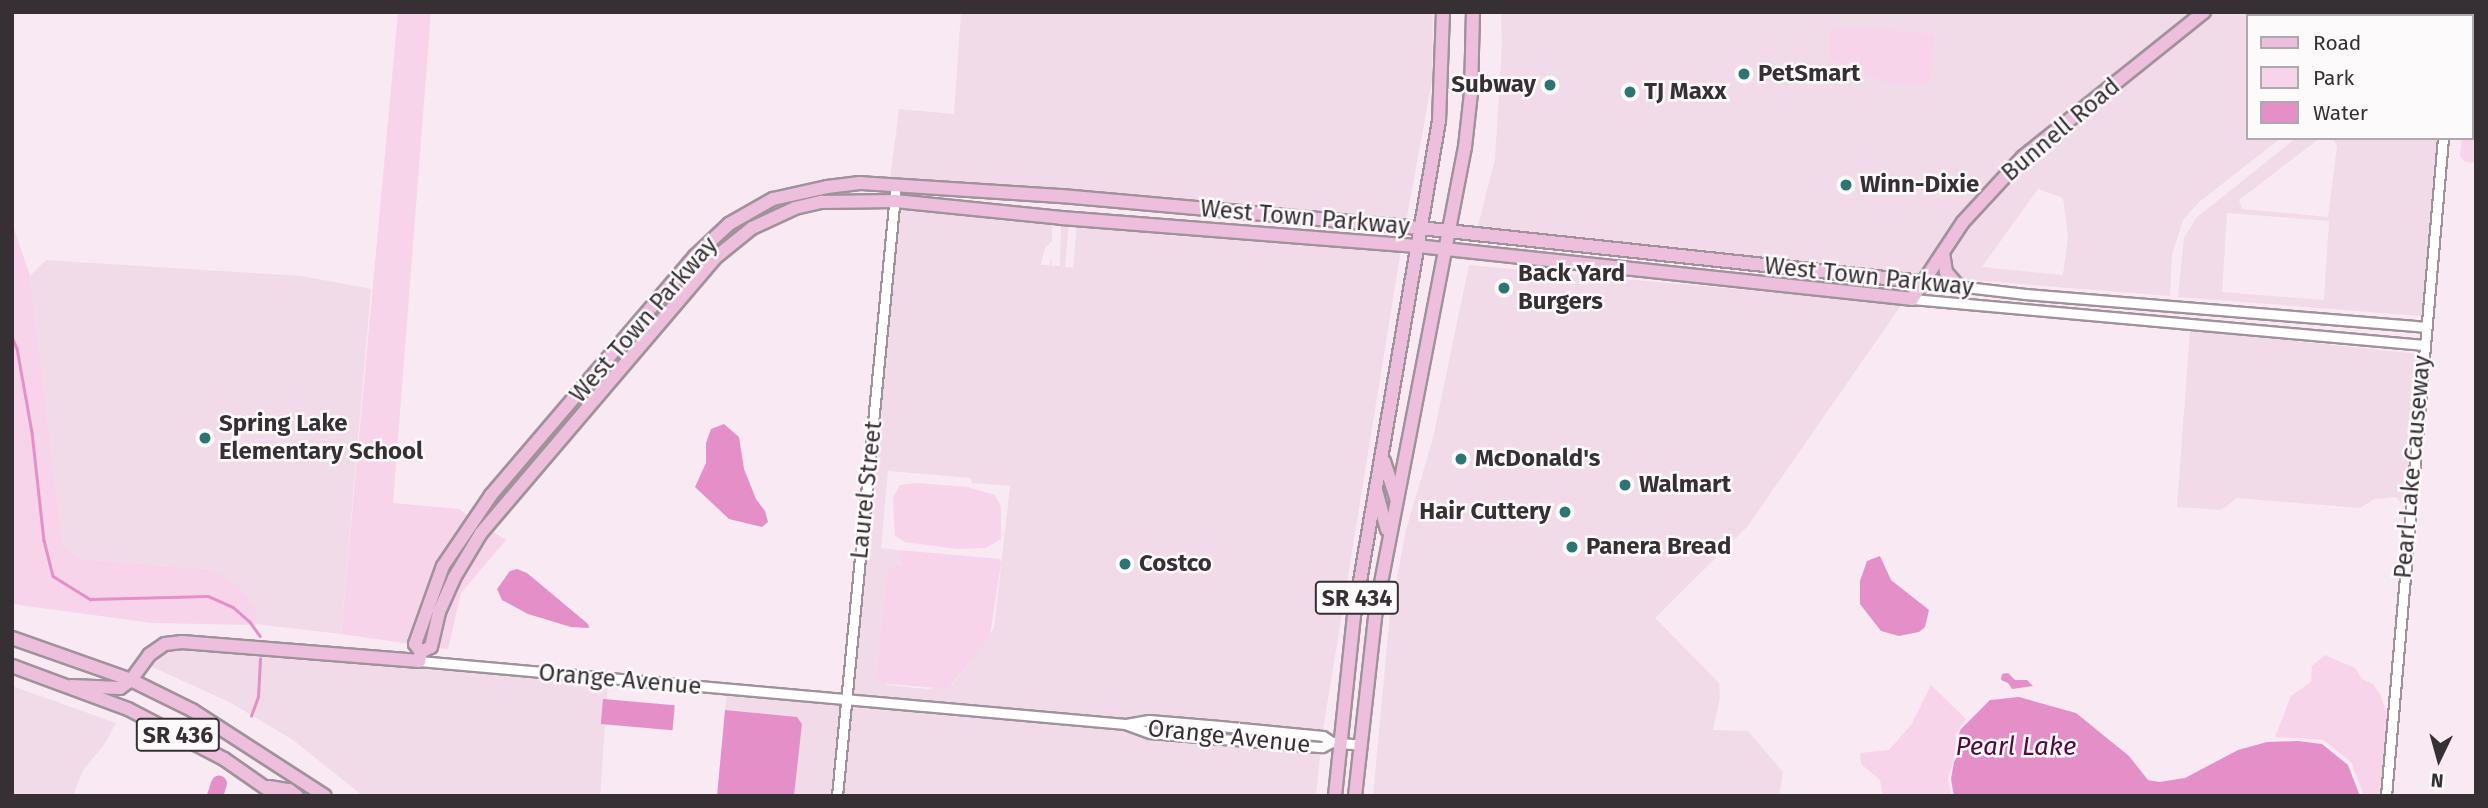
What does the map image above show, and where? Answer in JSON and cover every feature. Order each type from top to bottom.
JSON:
[{"type":"main road","name":"SR 434","points":[[1335,796],[1335,742],[1354,616],[1440,111],[1443,12]]},
{"type":"main road","name":"SR 434","points":[[1355,796],[1376,610],[1388,537],[1446,249],[1468,122],[1473,12]]},
{"type":"main road","name":"Bunnell Road","points":[[1912,299],[1963,222],[2023,158],[2204,12]]},
{"type":"main road","name":"West Town Parkway","points":[[1912,299],[1417,246],[1060,218],[895,201],[834,201],[795,208],[752,228],[716,257],[481,534],[454,578],[439,612],[431,647],[420,657],[415,644],[443,566],[468,527],[695,256],[729,224],[773,199],[827,187],[896,184],[1062,195],[1420,228],[1923,282]]},
{"type":"main road","points":[[1943,253],[1946,272],[1958,286]]},
{"type":"main road","points":[[1382,454],[1396,498]]},
{"type":"main road","points":[[1376,490],[1383,507],[1388,537]]},
{"type":"main road","name":"SR 436","points":[[12,638],[131,680],[202,715],[325,796]]},
{"type":"main road","name":"Orange Avenue","points":[[131,680],[149,655],[165,644],[182,642],[420,657]]},
{"type":"main road","name":"SR 436","points":[[12,666],[71,686],[152,722],[224,759],[277,796]]},
{"type":"main road","points":[[71,686],[120,688],[131,680]]},
{"type":"main road","points":[[265,787],[289,790],[297,796]]},
{"type":"street","name":"Pearl Lake Causeway","points":[[2386,796],[2443,140]]},
{"type":"street","name":"Laurel Street","points":[[837,796],[896,184]]},
{"type":"street","name":"West Town Parkway","points":[[1923,282],[2425,327]]},
{"type":"street","name":"West Town Parkway","points":[[1912,299],[2423,345]]},
{"type":"street","name":"Orange Avenue","points":[[420,657],[846,701],[1125,724],[1149,720],[1323,736],[1335,742],[1359,745]]},
{"type":"shaded area","points":[[961,12],[1433,12],[1432,81],[1406,222],[890,179],[899,109],[954,114]]},
{"type":"shaded area","points":[[1501,12],[2192,12],[2194,15],[2020,154],[1938,248],[1922,275],[1477,230],[1495,159],[1502,44]]},
{"type":"shaded area","points":[[2212,12],[2450,12],[2246,14],[2246,140],[2278,140],[2199,202],[2183,220],[2172,255],[2170,296],[1958,279],[1950,270],[1947,254],[1966,226],[2026,161]],"holes":[[[2038,189],[2063,198],[2068,236],[2063,275],[1982,267]]]},
{"type":"shaded area","points":[[2294,140],[2317,140],[2239,200],[2242,209],[2328,217],[2337,146],[2334,140],[2438,140],[2422,316],[2178,297],[2184,238],[2196,218]],"holes":[[[2227,213],[2329,221],[2324,300],[2222,292]]]},
{"type":"shaded area","points":[[898,206],[1052,222],[1052,241],[1045,248],[1041,265],[1050,265],[1051,256],[1052,266],[1060,266],[1061,223],[1069,223],[1065,267],[1073,268],[1077,224],[1401,250],[1322,736],[851,696]],"holes":[[[888,471],[971,478],[972,483],[1010,486],[994,628],[953,684],[928,689],[887,685],[876,674],[885,589],[902,558],[899,550],[881,548]]]},
{"type":"shaded area","name":"Spring Lake Elementary School","points":[[46,260],[302,276],[371,289],[341,634],[255,624],[258,609],[211,569],[80,559],[63,544],[30,276]]},
{"type":"shaded area","points":[[1469,265],[1902,304],[1747,527],[1655,618],[1719,683],[1720,697],[1713,730],[1748,731],[1783,772],[1779,796],[1373,796],[1390,613],[1406,530],[1433,438]]},
{"type":"shaded area","points":[[2190,330],[2418,354],[2406,509],[2396,497],[2374,499],[2360,508],[2237,498],[2221,510],[2177,507]]},
{"type":"shaded area","points":[[182,647],[608,684],[600,796],[363,796],[293,740],[231,703],[148,665],[166,649]]},
{"type":"shaded area","points":[[12,686],[116,723],[104,745],[83,770],[73,796],[12,796]]},
{"type":"shaded area","points":[[727,694],[841,705],[833,796],[794,796],[802,724],[797,717],[725,710]]},
{"type":"shaded area","points":[[850,706],[1321,746],[1316,796],[841,796]]},
{"type":"green space","points":[[398,12],[431,12],[393,503],[459,509],[470,517],[411,644],[341,634]]},
{"type":"green space","points":[[1863,28],[1934,34],[1930,82],[1912,86],[1885,82],[1829,60],[1830,29]]},
{"type":"green space","points":[[2476,117],[2476,163],[2465,162],[2460,156],[2462,140],[2474,140]]},
{"type":"green space","points":[[12,223],[30,276],[63,544],[80,559],[211,569],[238,586],[258,609],[255,625],[152,623],[12,604]]},
{"type":"green space","points":[[915,483],[967,487],[995,495],[1001,507],[1001,539],[986,548],[957,549],[905,542],[895,536],[893,498],[900,485]]},
{"type":"green space","points":[[490,530],[506,540],[461,593],[448,649],[435,648],[443,614],[457,580]]},
{"type":"green space","points":[[899,550],[1000,559],[990,636],[948,689],[878,683],[876,674],[885,589],[889,569],[900,564]]},
{"type":"green space","points":[[2325,655],[2355,668],[2362,679],[2373,684],[2381,696],[2388,719],[2382,796],[2364,796],[2351,762],[2323,740],[2275,737],[2291,696],[2311,682],[2312,666]]},
{"type":"green space","points":[[1931,685],[1966,719],[1955,735],[1958,747],[1948,778],[1951,796],[1883,796],[1880,780],[1861,764],[1860,753],[1889,750],[1911,725]]},
{"type":"water","points":[[724,424],[739,437],[744,469],[768,522],[762,527],[729,519],[695,487],[706,463],[706,443],[711,429]]},
{"type":"water","points":[[1880,556],[1891,580],[1929,610],[1925,627],[1919,632],[1899,636],[1881,631],[1860,604],[1860,581],[1867,561]]},
{"type":"water","points":[[517,569],[527,573],[588,624],[589,628],[571,627],[528,614],[502,600],[497,589],[510,571]]},
{"type":"water","points":[[2008,673],[2015,680],[2027,680],[2033,686],[2012,689],[2008,683],[2001,680],[2002,674]]},
{"type":"water","name":"Pearl Lake","points":[[2019,697],[2076,713],[2129,756],[2148,780],[2159,782],[2185,778],[2238,750],[2267,742],[2298,741],[2322,744],[2348,765],[2360,796],[1954,796],[1951,779],[1954,762],[1962,748],[1958,736],[1961,729],[1990,700]]},
{"type":"water","points":[[603,699],[675,705],[673,730],[601,724]]},
{"type":"water","points":[[725,710],[797,717],[802,724],[794,796],[717,796]]},
{"type":"waterway","points":[[12,337],[17,348],[32,432],[44,540],[53,576],[90,599],[208,596],[233,607],[250,622],[260,636]]},
{"type":"waterway","points":[[251,716],[258,697],[260,659]]},
{"type":"waterway","points":[[215,796],[219,784]]},
{"type":"place","name":"PetSmart","points":[[1744,74]]},
{"type":"place","name":"Subway","points":[[1550,85]]},
{"type":"place","name":"TJ Maxx","points":[[1630,92]]},
{"type":"place","name":"Winn-Dixie","points":[[1846,185]]},
{"type":"place","name":"Back Yard Burgers","points":[[1504,288]]},
{"type":"place","name":"Spring Lake Elementary School","points":[[205,438]]},
{"type":"place","name":"McDonald's","points":[[1461,459]]},
{"type":"place","name":"Walmart","points":[[1625,485]]},
{"type":"place","name":"Hair Cuttery","points":[[1565,512]]},
{"type":"place","name":"Panera Bread","points":[[1572,547]]},
{"type":"place","name":"Costco","points":[[1125,564]]}]
